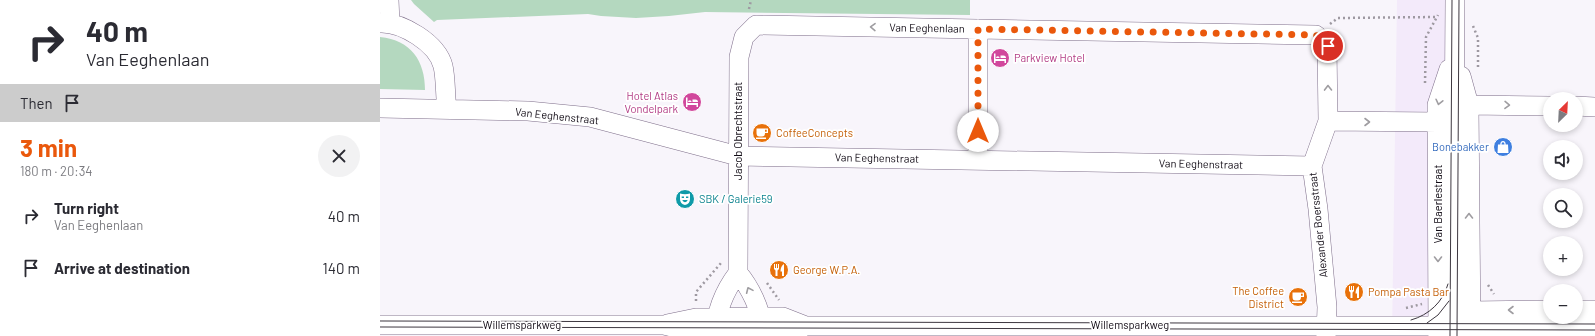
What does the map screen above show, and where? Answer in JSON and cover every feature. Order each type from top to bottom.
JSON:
[{"type":"street","points":[[389,0],[385,23],[400,26],[416,35],[437,55],[443,66],[447,109]]},
{"type":"street","name":"Van Baerlestraat","points":[[1455,2],[1456,329]]},
{"type":"street","name":"Van Eeghenlaan","points":[[744,37],[756,25],[978,29],[1322,40]]},
{"type":"street","points":[[978,29],[978,160]]},
{"type":"street","name":"Jacob Obrechtstraat","points":[[738,274],[739,57],[744,37]]},
{"type":"street","name":"Alexander Boersstraat","points":[[1322,40],[1328,122],[1312,166],[1318,209],[1327,307],[1326,331]]},
{"type":"street","name":"Van Baerlestraat","points":[[1454,51],[1468,105],[1456,329]]},
{"type":"street","name":"Van Baerlestraat","points":[[1454,51],[1438,105],[1438,122],[1456,329]]},
{"type":"street","points":[[1468,105],[1543,106]]},
{"type":"street","points":[[1583,106],[1595,107]]},
{"type":"street","name":"Van Eeghenstraat","points":[[380,108],[528,111],[590,117],[738,156],[1312,166]]},
{"type":"street","points":[[1328,122],[1438,122]]},
{"type":"street","points":[[718,329],[720,308],[728,289],[738,274],[746,282],[760,329]]},
{"type":"street","points":[[1583,310],[1595,310]]},
{"type":"street","points":[[1456,329],[1543,311]]},
{"type":"street","name":"Willemsparkweg","points":[[380,325],[664,325],[696,333],[718,329],[760,329],[791,332],[806,326],[1326,331],[1456,329]]},
{"type":"street","points":[[1456,329],[1595,327]]},
{"type":"path","points":[[748,14],[751,0]]},
{"type":"path","points":[[1425,89],[1426,37],[1436,17],[1455,2]]},
{"type":"path","points":[[1322,40],[1338,18],[1436,17]]},
{"type":"shaded area","points":[[1397,0],[1448,0],[1442,336],[1392,336]]},
{"type":"green space","points":[[411,0],[970,0],[970,15],[705,12],[636,18],[588,14],[437,20],[434,22]]},
{"type":"green space","points":[[380,37],[400,42],[408,47],[414,54],[419,61],[422,70],[425,90],[380,89]]},
{"type":"tram line","points":[[1450,336],[1452,0]]},
{"type":"tram line","points":[[1457,336],[1459,0]]},
{"type":"tram line","points":[[1411,320],[1424,315],[1434,307],[1443,297],[1448,284]]},
{"type":"tram line","points":[[1427,323],[1438,315],[1449,301]]},
{"type":"tram line","points":[[380,321],[1595,324]]},
{"type":"tram line","points":[[380,327],[1595,330]]},
{"type":"place","name":"Parkview Hotel","points":[[1000,58]]},
{"type":"place","name":"Hotel Atlas Vondelpark","points":[[692,102]]},
{"type":"place","name":"CoffeeConcepts","points":[[762,133]]},
{"type":"place","name":"Bonebakker","points":[[1503,147]]},
{"type":"place","name":"SBK / Galerie59","points":[[685,199]]},
{"type":"place","name":"George W.P.A.","points":[[779,270]]},
{"type":"place","name":"Pompa Pasta Bar","points":[[1354,292]]},
{"type":"place","name":"The Coffee District","points":[[1298,297]]},
{"type":"route","points":[[978,131],[978,29],[1316,35],[1328,46]]}]
